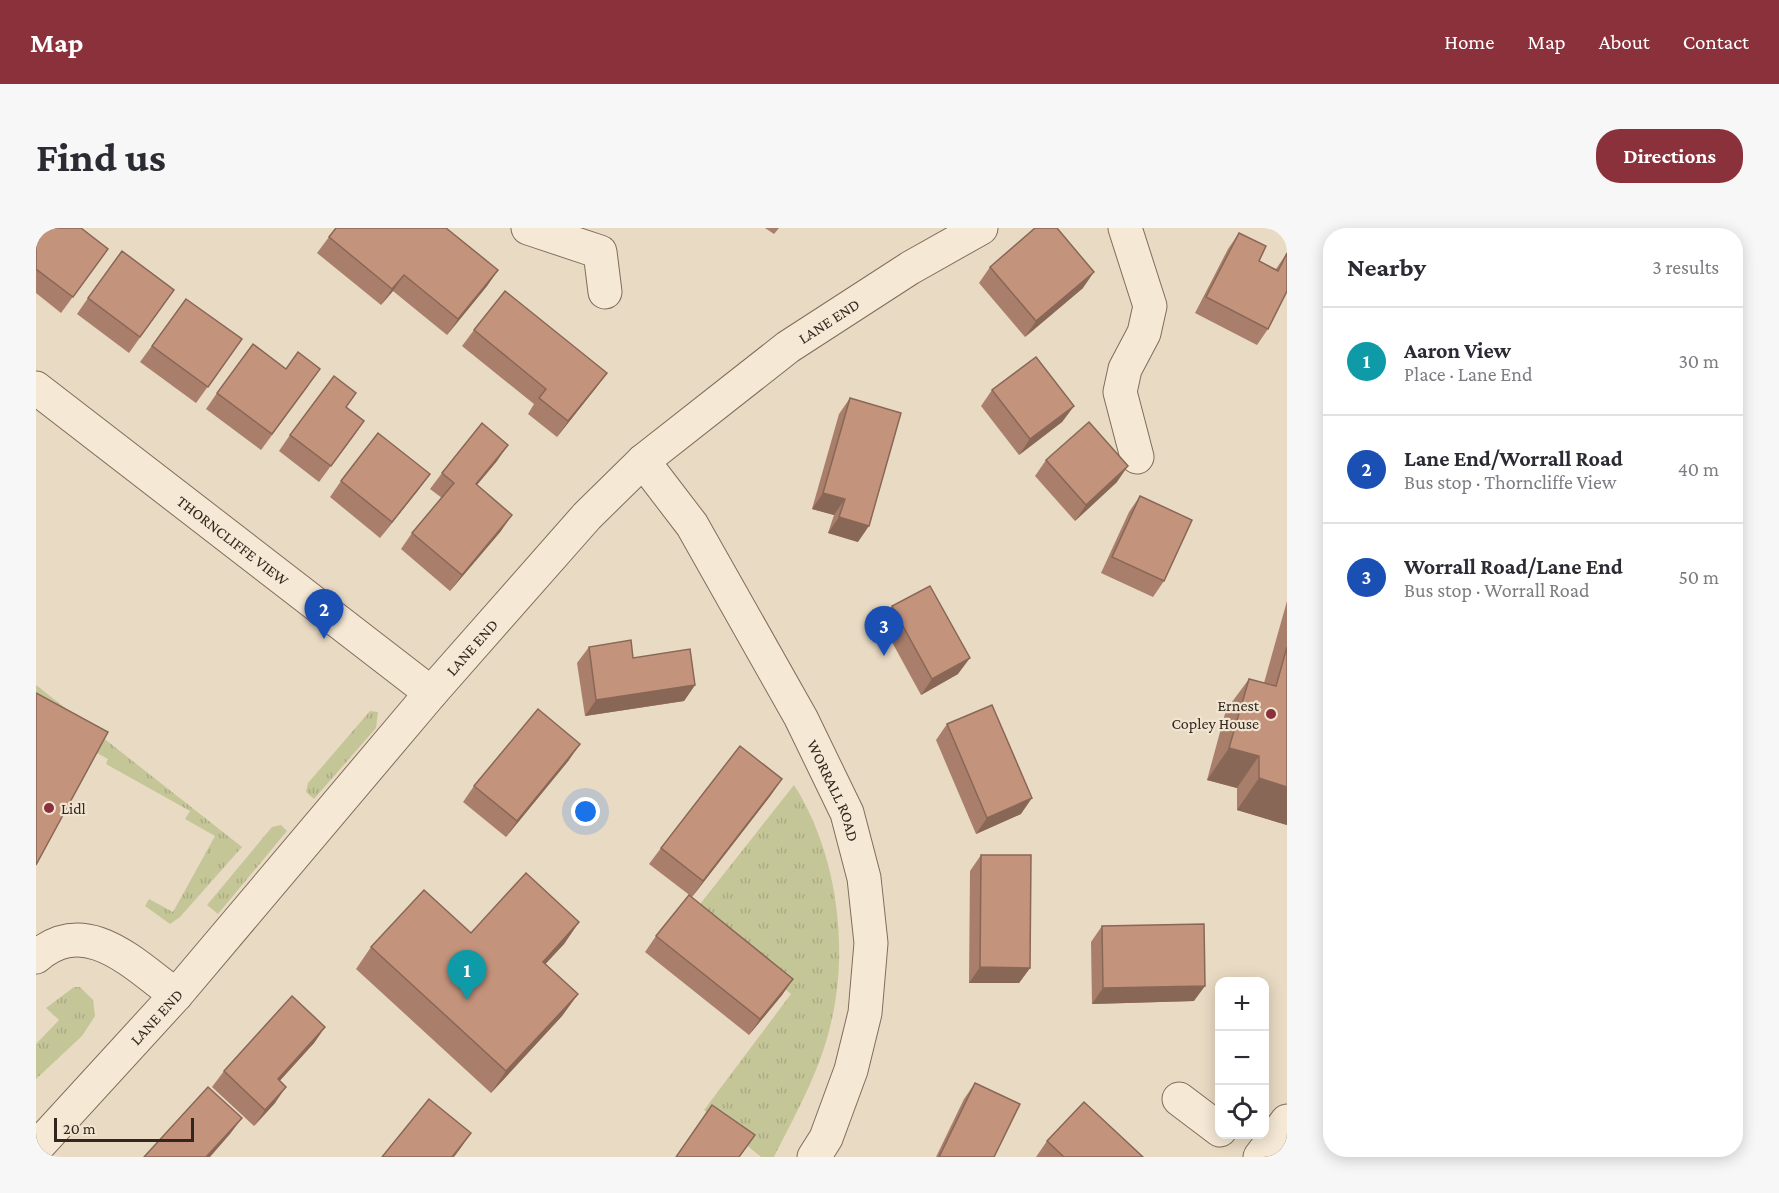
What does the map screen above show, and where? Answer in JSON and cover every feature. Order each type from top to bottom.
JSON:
[{"type":"street","points":[[528,228],[606,240],[605,292]]},
{"type":"street","name":"LANE END","points":[[36,1148],[176,995],[431,693],[587,516],[643,461],[788,347],[910,268],[981,228]]},
{"type":"street","points":[[1125,228],[1149,306],[1144,333],[1125,369],[1120,392],[1137,457]]},
{"type":"street","name":"THORNCLIFFE VIEW","points":[[36,388],[431,693]]},
{"type":"street","name":"WORRALL ROAD","points":[[643,461],[692,525],[801,718],[847,813],[864,878],[871,943],[864,1013],[851,1070],[826,1138],[814,1157]]},
{"type":"street","points":[[36,957],[60,941],[76,938],[101,944],[121,955],[176,995]]},
{"type":"street","points":[[1179,1099],[1215,1126]]},
{"type":"street","points":[[1260,1157],[1287,1122]]},
{"type":"street","points":[[1231,1139],[1254,1157]]},
{"type":"green space","points":[[36,685],[242,847],[180,917],[170,924],[145,906],[149,899],[173,912],[215,836],[185,819],[190,811],[106,764],[108,759],[36,720]]},
{"type":"green space","points":[[370,711],[378,712],[376,728],[314,799],[306,792],[308,783]]},
{"type":"green space","points":[[794,785],[809,811],[830,870],[839,934],[839,966],[830,1027],[813,1077],[774,1157],[761,1157],[704,1110],[791,994],[693,913]]},
{"type":"green space","points":[[281,825],[287,831],[218,914],[207,905],[272,827]]},
{"type":"green space","points":[[74,987],[80,987],[93,1000],[95,1016],[82,1036],[36,1079],[36,1044],[59,1020],[46,1008]]},
{"type":"building","points":[[37,228],[81,228],[108,249],[73,297],[36,269]]},
{"type":"building","points":[[336,228],[446,228],[498,270],[458,319],[404,275],[392,289],[329,237]]},
{"type":"building","points":[[1035,228],[1057,228],[1094,272],[1036,321],[990,267]]},
{"type":"building","points":[[1239,233],[1266,246],[1259,261],[1278,271],[1287,253],[1287,291],[1268,329],[1206,297]]},
{"type":"building","points":[[122,251],[174,290],[140,337],[88,298]]},
{"type":"building","points":[[505,291],[607,373],[568,421],[539,398],[546,389],[474,330]]},
{"type":"building","points":[[186,299],[242,339],[208,387],[152,346]]},
{"type":"building","points":[[253,344],[286,369],[298,352],[320,369],[272,434],[217,393]]},
{"type":"building","points":[[1036,357],[1074,406],[1030,439],[992,390]]},
{"type":"building","points":[[334,376],[356,393],[346,407],[364,421],[331,466],[290,435]]},
{"type":"building","points":[[850,398],[901,413],[869,526],[839,517],[845,499],[823,493]]},
{"type":"building","points":[[1089,422],[1128,466],[1086,505],[1046,460]]},
{"type":"building","points":[[482,423],[508,445],[476,484],[512,515],[462,575],[412,533],[454,483],[442,473]]},
{"type":"building","points":[[378,433],[430,474],[392,522],[341,481]]},
{"type":"building","points":[[1140,496],[1192,520],[1164,581],[1112,557]]},
{"type":"building","points":[[930,586],[970,658],[932,679],[892,606]]},
{"type":"building","points":[[631,640],[633,658],[690,649],[695,685],[596,700],[589,647]]},
{"type":"building","points":[[1287,647],[1287,787],[1259,778],[1259,756],[1229,748],[1249,679],[1276,686]]},
{"type":"building","points":[[36,693],[108,732],[36,865]]},
{"type":"building","points":[[992,705],[1032,798],[987,818],[947,724]]},
{"type":"building","points":[[538,709],[580,744],[517,821],[474,786]]},
{"type":"building","points":[[740,746],[782,779],[703,881],[661,848]]},
{"type":"building","points":[[981,855],[1031,855],[1030,968],[980,967]]},
{"type":"building","points":[[526,873],[579,922],[543,962],[578,994],[506,1071],[371,947],[424,890],[471,933]]},
{"type":"building","points":[[689,895],[793,979],[760,1019],[656,936]]},
{"type":"building","points":[[1204,924],[1205,986],[1103,988],[1102,926]]},
{"type":"building","points":[[292,996],[325,1027],[278,1079],[286,1087],[265,1110],[224,1071]]},
{"type":"building","points":[[975,1083],[1020,1104],[994,1157],[939,1157]]},
{"type":"building","points":[[208,1087],[242,1118],[206,1157],[144,1157]]},
{"type":"building","points":[[429,1099],[471,1133],[452,1157],[382,1157]]},
{"type":"building","points":[[1084,1102],[1143,1157],[1064,1157],[1047,1141]]},
{"type":"building","points":[[712,1105],[755,1135],[739,1157],[676,1157]]},
{"type":"place","name":"Lane End/Worrall Road","points":[[324,639]]},
{"type":"place","name":"Worrall Road/Lane End","points":[[884,656]]},
{"type":"place","name":"Ernest Copley House","points":[[1271,714]]},
{"type":"place","name":"Lidl","points":[[49,808]]},
{"type":"place","name":"Aaron View","points":[[467,1000]]}]
